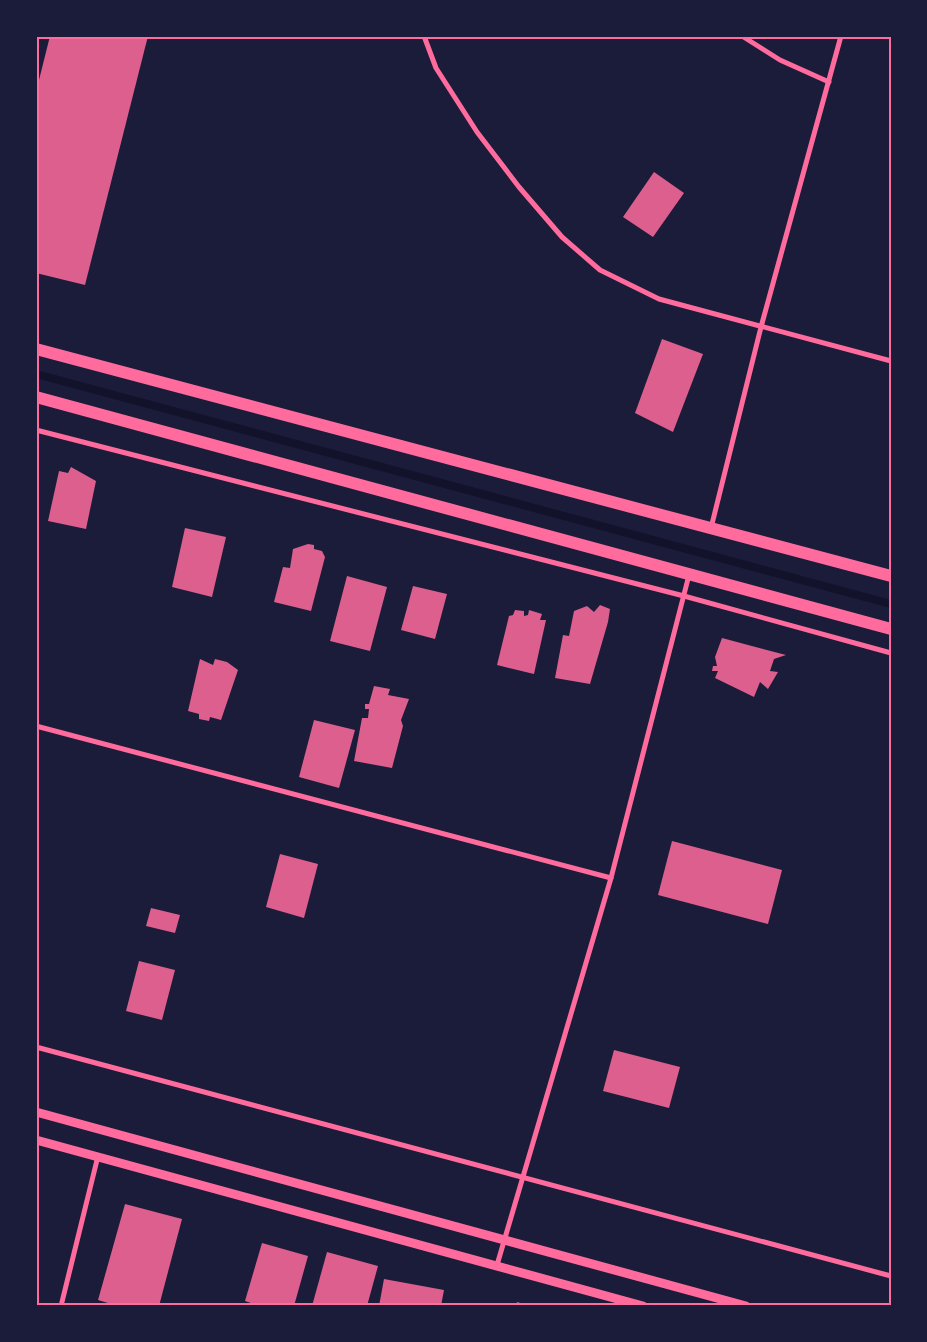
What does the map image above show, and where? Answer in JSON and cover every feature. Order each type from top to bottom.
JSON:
[{"type":"main road","points":[[36,349],[891,576]]},
{"type":"main road","points":[[36,397],[689,576],[891,629]]},
{"type":"street","points":[[424,36],[436,68],[476,132],[519,187],[562,237],[600,270],[659,298],[761,328],[891,361]]},
{"type":"street","points":[[742,36],[780,60],[829,82]]},
{"type":"street","points":[[711,528],[761,328],[841,36]]},
{"type":"street","points":[[36,430],[684,596],[891,653]]},
{"type":"street","points":[[497,1265],[611,878],[689,576]]},
{"type":"street","points":[[36,726],[611,878]]},
{"type":"street","points":[[36,1047],[891,1276]]},
{"type":"street","points":[[36,1112],[504,1238],[746,1306]]},
{"type":"street","points":[[36,1140],[643,1306]]},
{"type":"street","points":[[61,1306],[98,1156]]},
{"type":"building","points":[[50,36],[148,36],[85,285],[36,273],[36,92]]},
{"type":"building","points":[[654,172],[684,193],[653,237],[623,217]]},
{"type":"building","points":[[662,339],[703,354],[673,432],[635,413]]},
{"type":"building","points":[[71,467],[96,481],[86,529],[48,521],[59,471],[68,473]]},
{"type":"building","points":[[185,528],[226,537],[212,597],[172,587]]},
{"type":"building","points":[[308,544],[314,545],[314,549],[322,551],[325,557],[311,611],[274,602],[283,567],[290,568],[293,549]]},
{"type":"building","points":[[347,576],[387,587],[370,651],[330,641]]},
{"type":"building","points":[[413,586],[447,594],[435,639],[401,630]]},
{"type":"building","points":[[600,605],[610,609],[590,684],[555,678],[563,635],[569,636],[574,611],[587,606],[594,612]]},
{"type":"building","points":[[515,610],[524,611],[524,616],[528,615],[529,610],[542,614],[540,620],[546,620],[534,674],[497,665],[509,616],[513,615]]},
{"type":"building","points":[[722,638],[786,655],[774,659],[770,671],[778,672],[768,689],[760,682],[754,697],[715,678],[718,671],[712,671],[713,666],[717,666],[715,657]]},
{"type":"building","points":[[200,659],[213,665],[215,659],[227,662],[238,670],[221,720],[210,717],[209,721],[199,719],[199,714],[188,711]]},
{"type":"building","points":[[374,686],[390,689],[388,695],[409,699],[401,720],[403,726],[392,768],[354,761],[362,718],[368,718],[369,709],[365,709],[365,704],[369,704]]},
{"type":"building","points":[[314,720],[355,730],[339,788],[299,777]]},
{"type":"building","points":[[672,841],[782,870],[768,924],[658,895]]},
{"type":"building","points":[[280,854],[318,864],[304,918],[266,907]]},
{"type":"building","points":[[151,908],[180,915],[175,933],[146,926]]},
{"type":"building","points":[[139,961],[175,970],[162,1020],[126,1011]]},
{"type":"building","points":[[614,1050],[680,1067],[669,1108],[603,1091]]},
{"type":"building","points":[[125,1204],[182,1219],[159,1306],[118,1306],[98,1300]]},
{"type":"building","points":[[262,1243],[308,1256],[294,1306],[260,1306],[245,1301]]},
{"type":"building","points":[[327,1252],[378,1266],[367,1306],[312,1306]]},
{"type":"building","points":[[384,1279],[444,1290],[441,1306],[379,1306]]},
{"type":"building","points":[[517,1302],[527,1305],[527,1306],[516,1306]]},
{"type":"waterway","points":[[36,374],[891,604]]}]
